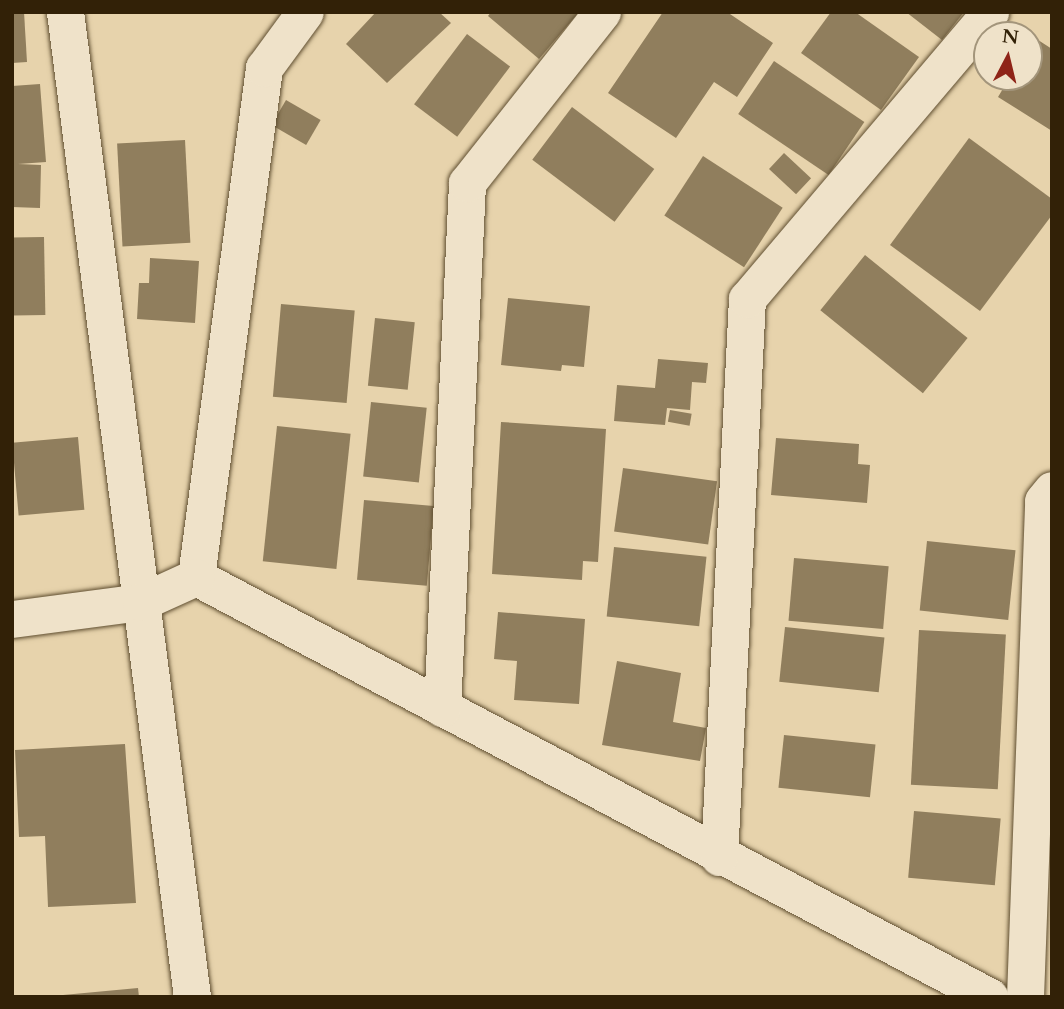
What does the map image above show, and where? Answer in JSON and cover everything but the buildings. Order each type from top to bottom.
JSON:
[{"type":"street","points":[[65,12],[192,997]]},
{"type":"street","points":[[196,577],[264,68],[305,12]]},
{"type":"street","points":[[442,708],[467,183],[602,12]]},
{"type":"street","points":[[719,857],[747,299],[990,12]]},
{"type":"street","points":[[1025,997],[1043,501],[1052,491]]},
{"type":"street","points":[[12,619],[141,602],[196,577]]},
{"type":"street","points":[[196,577],[719,857],[990,997]]}]
